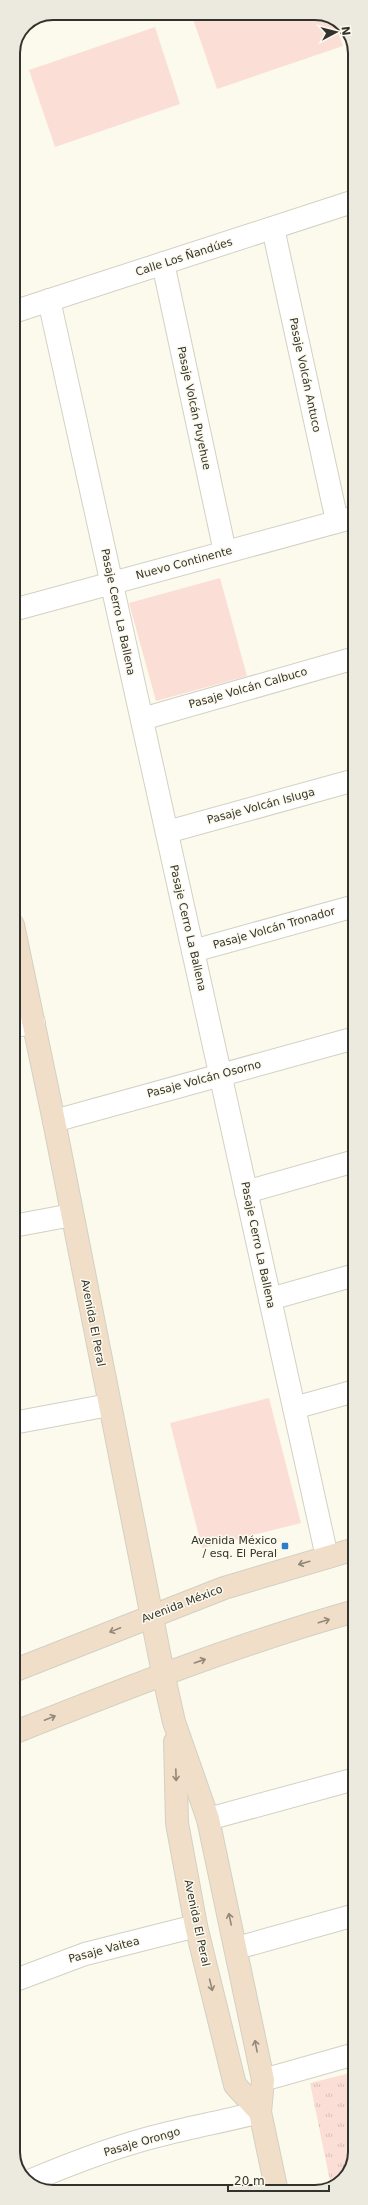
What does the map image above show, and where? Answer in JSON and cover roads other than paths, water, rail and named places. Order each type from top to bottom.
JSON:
[{"type":"street","name":"Calle Los Ñandúes","points":[[20,310],[348,203]]},
{"type":"street","name":"Pasaje Volcán Antuco","points":[[273,228],[346,519]]},
{"type":"street","name":"Pasaje Volcán Puyehue","points":[[163,263],[225,552]]},
{"type":"street","name":"Pasaje Cerro La Ballena","points":[[49,300],[327,1557]]},
{"type":"street","name":"Nuevo Continente","points":[[20,608],[346,519]]},
{"type":"street","name":"Pasaje Volcán Calbuco","points":[[142,719],[348,660]]},
{"type":"street","name":"Pasaje Volcán Isluga","points":[[167,832],[348,782]]},
{"type":"street","name":"Pasaje Volcán Tronador","points":[[193,951],[348,908]]},
{"type":"street","name":"Avenida El Peral","points":[[20,994],[23,1024],[54,1121],[151,1616],[174,1722],[208,1819],[237,1948],[263,2080],[260,2112],[276,2185]]},
{"type":"street","name":"Pasaje Volcán Osorno","points":[[54,1121],[348,1040]]},
{"type":"street","points":[[246,1192],[348,1163]]},
{"type":"street","points":[[20,1225],[72,1215]]},
{"type":"street","points":[[270,1299],[348,1277]]},
{"type":"street","points":[[294,1408],[348,1393]]},
{"type":"street","points":[[20,1422],[109,1405]]},
{"type":"street","name":"Avenida México","points":[[20,1668],[224,1588],[348,1551]]},
{"type":"street","points":[[20,1730],[163,1673],[260,1640],[348,1613]]},
{"type":"street","name":"Avenida El Peral","points":[[174,1722],[177,1823],[196,1926],[235,2085],[260,2112]]},
{"type":"street","points":[[208,1819],[348,1781]]},
{"type":"street","points":[[237,1948],[348,1917]]},
{"type":"street","name":"Pasaje Vaitea","points":[[20,1978],[85,1954],[196,1926]]},
{"type":"street","points":[[263,2080],[348,2056]]},
{"type":"street","name":"Pasaje Orongo","points":[[35,2179],[84,2159],[123,2146],[165,2134],[260,2112]]},
{"type":"place","name":"Avenida México / esq. El Peral","points":[[285,1546]]}]
